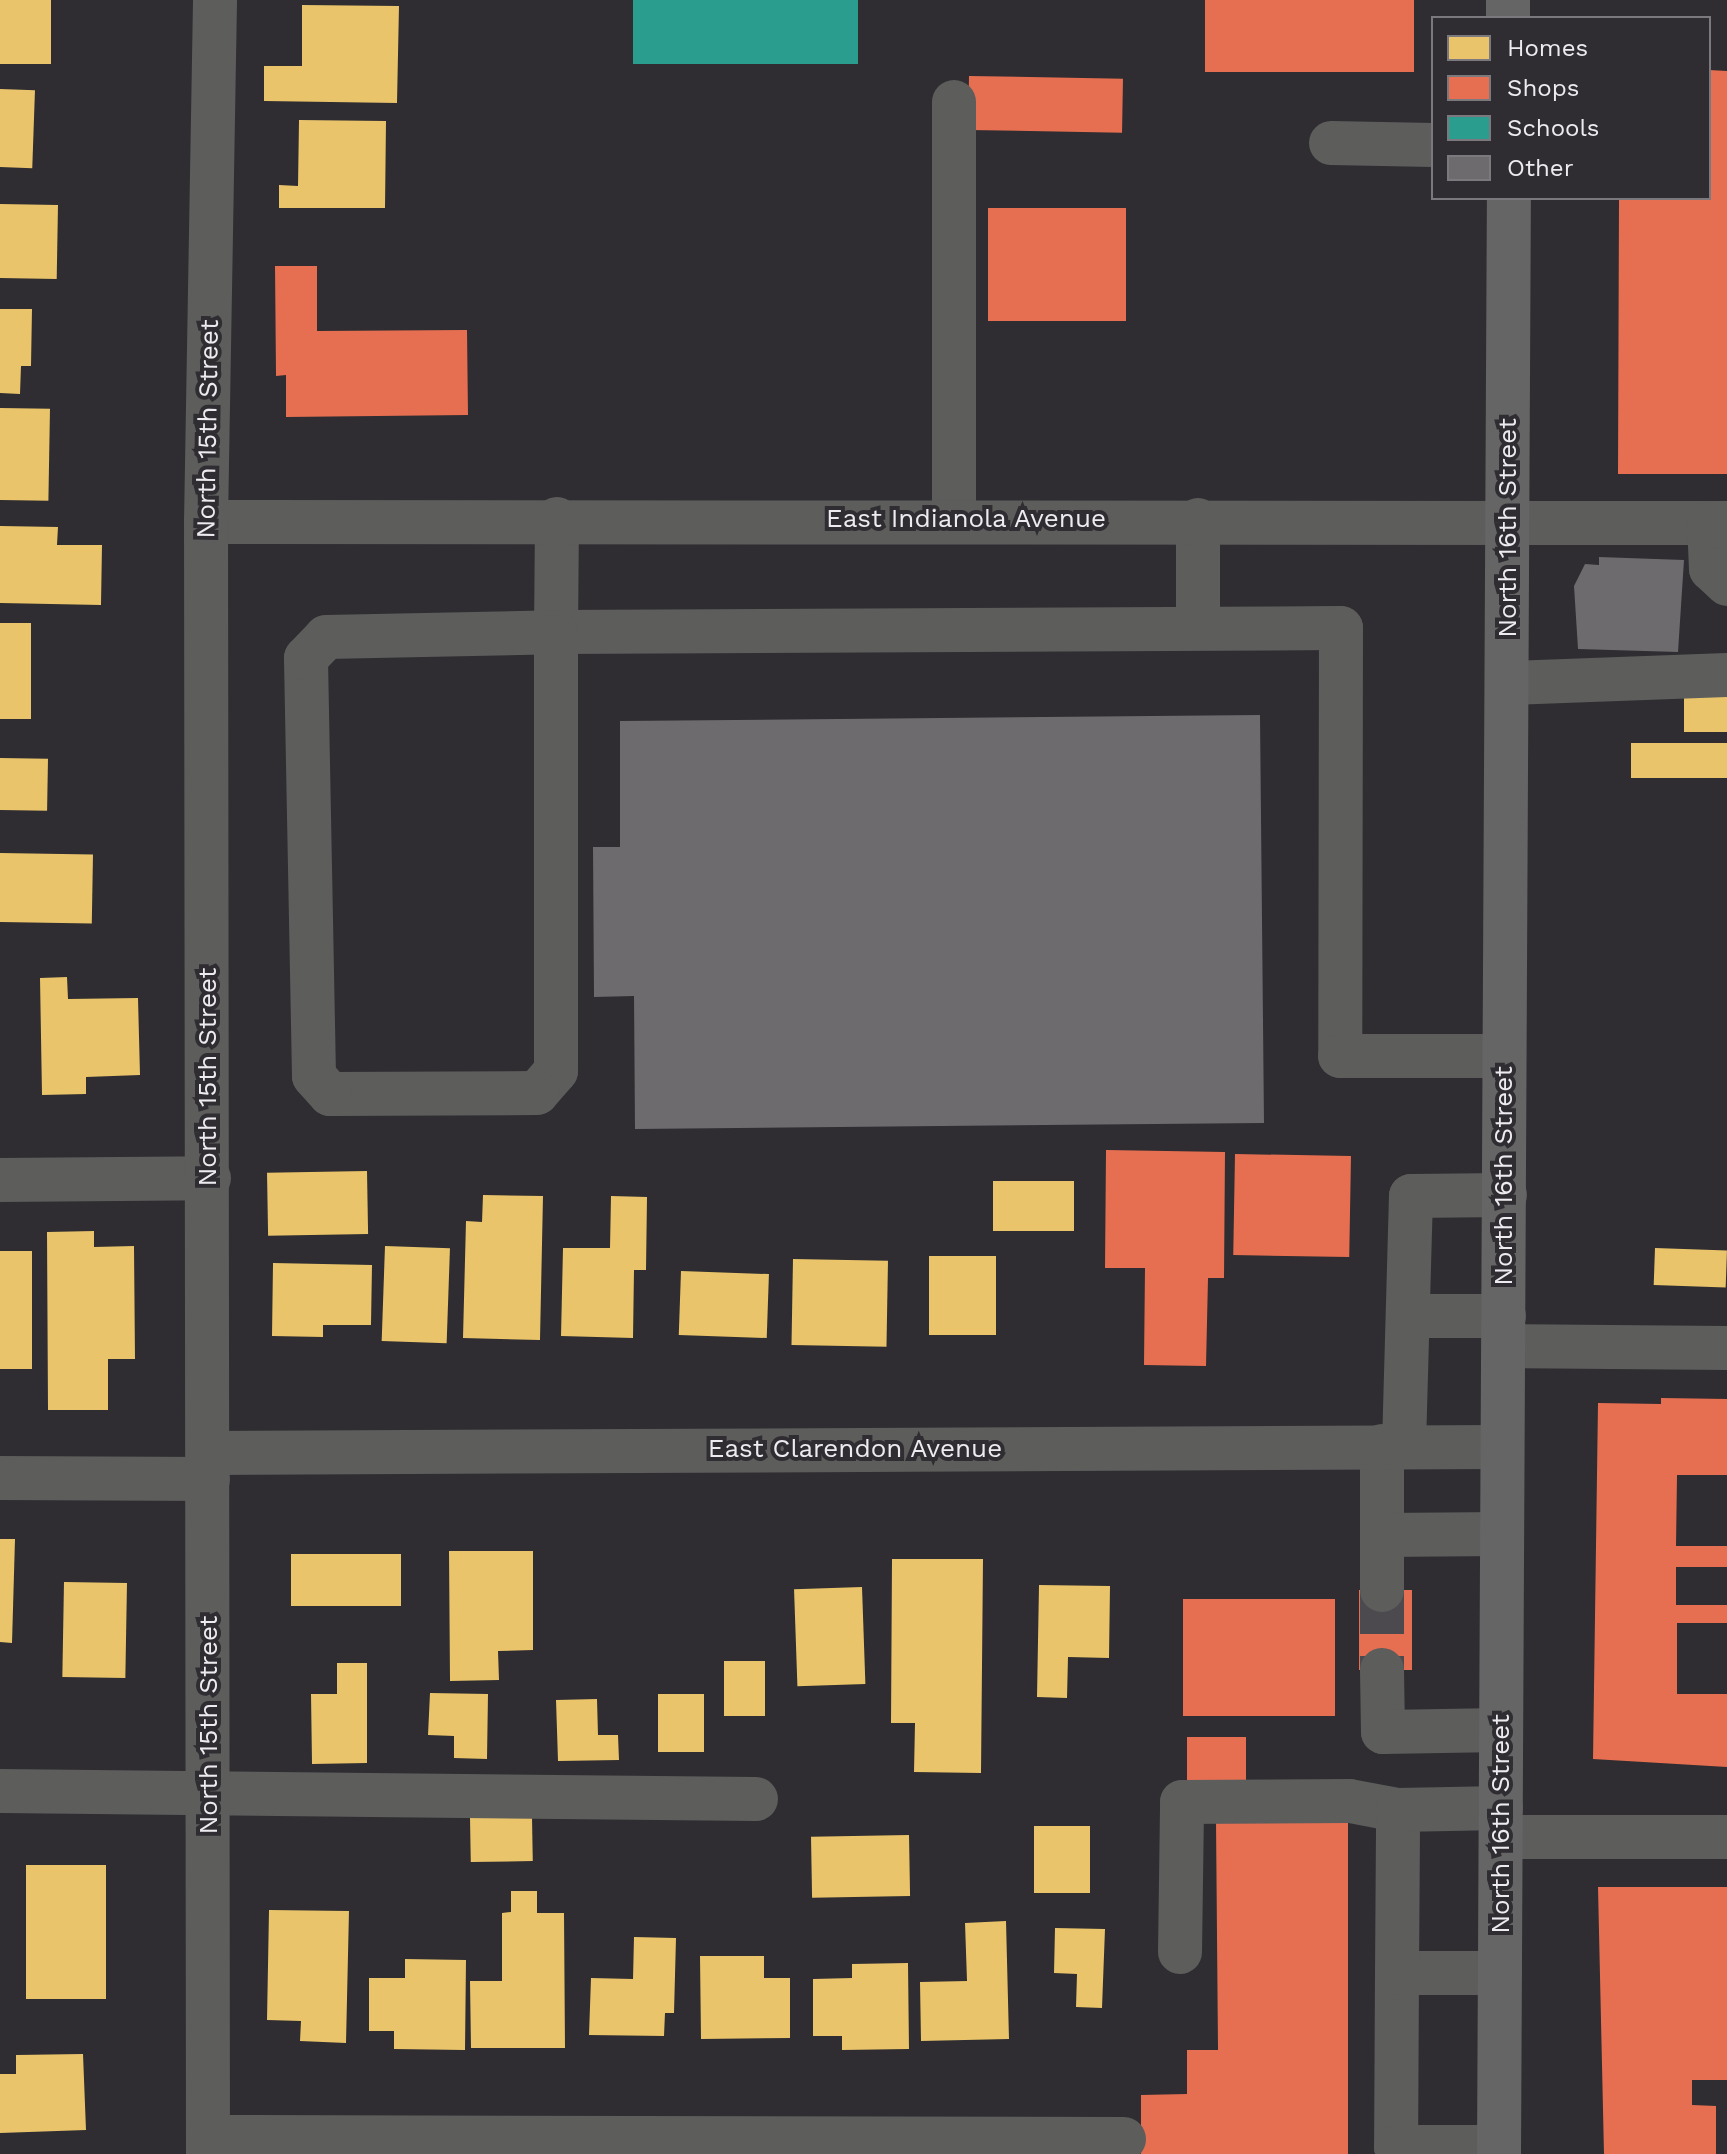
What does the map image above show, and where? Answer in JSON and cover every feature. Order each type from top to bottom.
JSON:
[{"type":"main road","name":"North 16th Street","points":[[1499,2151],[1509,200]]},
{"type":"street","name":"North 15th Street","points":[[208,2145],[206,522],[215,0]]},
{"type":"street","points":[[954,102],[954,519]]},
{"type":"street","points":[[1331,143],[1431,145]]},
{"type":"street","points":[[557,519],[556,632],[556,1071],[537,1093],[330,1094],[314,1076],[306,658],[326,637],[556,632],[1341,628],[1340,1056],[1504,1056]]},
{"type":"street","name":"East Indianola Avenue","points":[[206,522],[954,519],[1718,523]]},
{"type":"street","points":[[1198,520],[1198,628]]},
{"type":"street","points":[[1718,523],[1711,569],[1727,584]]},
{"type":"street","points":[[1508,683],[1727,675]]},
{"type":"street","points":[[0,1180],[209,1178]]},
{"type":"street","points":[[1382,1590],[1382,1535],[1408,1316],[1411,1196],[1505,1195]]},
{"type":"street","points":[[1408,1316],[1504,1331],[1727,1348]]},
{"type":"street","name":"East Clarendon Avenue","points":[[0,1478],[208,1466],[1393,1446],[1502,1447]]},
{"type":"street","points":[[1382,1535],[1502,1534]]},
{"type":"street","points":[[1382,1670],[1383,1732],[1501,1730]]},
{"type":"street","points":[[0,1791],[756,1799]]},
{"type":"street","points":[[1180,1952],[1182,1802],[1350,1801],[1501,1823],[1727,1837]]},
{"type":"street","points":[[1398,1810],[1396,2147],[1499,2151]]},
{"type":"street","points":[[1397,1973],[1500,1973]]},
{"type":"street","points":[[208,2145],[1124,2139]]},
{"type":"building: Homes","points":[[0,0],[51,0],[51,64],[0,64]]},
{"type":"building: Homes","points":[[302,5],[399,6],[397,103],[264,101],[264,66],[302,66]]},
{"type":"building: Homes","points":[[0,89],[35,90],[32,168],[0,167]]},
{"type":"building: Homes","points":[[299,120],[386,121],[385,208],[279,208],[279,185],[298,186]]},
{"type":"building: Homes","points":[[0,204],[58,205],[57,279],[0,278]]},
{"type":"building: Homes","points":[[0,309],[32,309],[31,366],[21,366],[20,394],[0,393]]},
{"type":"building: Homes","points":[[0,408],[50,409],[48,501],[0,500]]},
{"type":"building: Homes","points":[[0,526],[58,527],[57,545],[102,545],[101,605],[0,603]]},
{"type":"building: Homes","points":[[0,623],[31,623],[31,719],[0,719]]},
{"type":"building: Homes","points":[[1684,695],[1727,695],[1727,732],[1684,732]]},
{"type":"building: Homes","points":[[1631,743],[1727,743],[1727,778],[1631,778]]},
{"type":"building: Homes","points":[[0,758],[48,759],[47,811],[0,810]]},
{"type":"building: Homes","points":[[0,853],[93,855],[92,924],[0,922]]},
{"type":"building: Homes","points":[[67,977],[68,999],[138,998],[140,1075],[86,1077],[86,1094],[42,1095],[40,978]]},
{"type":"building: Homes","points":[[367,1171],[368,1234],[268,1236],[267,1173]]},
{"type":"building: Homes","points":[[993,1181],[1074,1181],[1074,1231],[993,1231]]},
{"type":"building: Homes","points":[[483,1195],[543,1196],[540,1340],[463,1338],[466,1221],[482,1222]]},
{"type":"building: Homes","points":[[611,1196],[647,1197],[646,1270],[634,1270],[633,1338],[561,1336],[563,1248],[610,1248]]},
{"type":"building: Homes","points":[[94,1231],[94,1247],[134,1246],[135,1359],[108,1359],[108,1410],[48,1410],[47,1232]]},
{"type":"building: Homes","points":[[385,1246],[450,1248],[447,1343],[382,1341]]},
{"type":"building: Homes","points":[[1655,1248],[1727,1251],[1726,1287],[1654,1285]]},
{"type":"building: Homes","points":[[0,1251],[32,1251],[32,1369],[0,1369]]},
{"type":"building: Homes","points":[[929,1256],[996,1256],[996,1335],[929,1335]]},
{"type":"building: Homes","points":[[793,1259],[888,1261],[886,1347],[791,1345]]},
{"type":"building: Homes","points":[[273,1263],[372,1265],[371,1325],[323,1325],[323,1337],[272,1336]]},
{"type":"building: Homes","points":[[681,1271],[769,1274],[767,1338],[679,1335]]},
{"type":"building: Homes","points":[[0,1539],[15,1539],[12,1643],[0,1642]]},
{"type":"building: Homes","points":[[449,1551],[533,1551],[533,1650],[498,1651],[499,1680],[450,1681]]},
{"type":"building: Homes","points":[[291,1554],[401,1554],[401,1606],[291,1606]]},
{"type":"building: Homes","points":[[892,1559],[983,1559],[981,1773],[914,1772],[915,1723],[891,1723]]},
{"type":"building: Homes","points":[[64,1582],[127,1583],[125,1678],[62,1677]]},
{"type":"building: Homes","points":[[1039,1585],[1110,1586],[1109,1658],[1068,1657],[1067,1698],[1037,1697]]},
{"type":"building: Homes","points":[[862,1587],[865,1684],[797,1686],[794,1589]]},
{"type":"building: Homes","points":[[724,1661],[765,1661],[765,1716],[724,1716]]},
{"type":"building: Homes","points":[[337,1663],[367,1663],[367,1763],[312,1764],[311,1694],[337,1694]]},
{"type":"building: Homes","points":[[430,1693],[488,1694],[487,1759],[454,1758],[454,1736],[428,1735]]},
{"type":"building: Homes","points":[[658,1694],[704,1694],[704,1752],[658,1752]]},
{"type":"building: Homes","points":[[597,1699],[598,1735],[618,1735],[619,1760],[558,1761],[556,1700]]},
{"type":"building: Homes","points":[[532,1817],[533,1861],[471,1862],[470,1818]]},
{"type":"building: Homes","points":[[1034,1826],[1090,1826],[1090,1893],[1034,1893]]},
{"type":"building: Homes","points":[[909,1835],[910,1896],[812,1898],[811,1837]]},
{"type":"building: Homes","points":[[26,1865],[106,1865],[106,1999],[26,1999]]},
{"type":"building: Homes","points":[[511,1891],[537,1891],[537,1913],[564,1913],[565,2048],[471,2048],[470,1981],[502,1981],[502,1913],[511,1912]]},
{"type":"building: Homes","points":[[269,1910],[349,1911],[346,2043],[300,2041],[301,2021],[267,2020]]},
{"type":"building: Homes","points":[[1006,1921],[1009,2039],[921,2041],[920,1982],[967,1981],[965,1923]]},
{"type":"building: Homes","points":[[1055,1928],[1105,1929],[1102,2008],[1076,2007],[1077,1974],[1054,1973]]},
{"type":"building: Homes","points":[[634,1937],[676,1938],[674,2013],[665,2013],[664,2036],[589,2035],[591,1978],[633,1979]]},
{"type":"building: Homes","points":[[700,1956],[764,1956],[764,1978],[790,1978],[790,2038],[701,2039]]},
{"type":"building: Homes","points":[[405,1959],[466,1960],[465,2050],[394,2049],[394,2031],[369,2031],[369,1978],[405,1978]]},
{"type":"building: Homes","points":[[908,1963],[909,2049],[842,2050],[842,2036],[813,2036],[813,1979],[852,1978],[852,1964]]},
{"type":"building: Homes","points":[[83,2054],[86,2130],[0,2133],[0,2074],[16,2074],[16,2055]]},
{"type":"building: Shops","points":[[1205,0],[1414,0],[1414,72],[1205,72]]},
{"type":"building: Shops","points":[[1711,70],[1727,71],[1727,474],[1618,474],[1619,200],[1711,200]]},
{"type":"building: Shops","points":[[969,76],[1123,79],[1122,133],[968,130]]},
{"type":"building: Shops","points":[[988,208],[1126,208],[1126,321],[988,321]]},
{"type":"building: Shops","points":[[275,266],[317,266],[317,331],[467,330],[468,415],[286,417],[286,375],[276,376]]},
{"type":"building: Shops","points":[[1106,1150],[1225,1152],[1224,1278],[1208,1278],[1206,1366],[1144,1365],[1145,1268],[1105,1268]]},
{"type":"building: Shops","points":[[1235,1154],[1351,1156],[1349,1257],[1233,1255]]},
{"type":"building: Shops","points":[[1661,1398],[1727,1399],[1727,1475],[1677,1475],[1676,1546],[1727,1546],[1727,1567],[1676,1567],[1676,1605],[1727,1605],[1727,1623],[1677,1623],[1677,1694],[1727,1694],[1727,1767],[1593,1759],[1598,1403],[1661,1404]]},
{"type":"building: Shops","points":[[1359,1590],[1412,1590],[1412,1670],[1359,1670]]},
{"type":"building: Shops","points":[[1183,1599],[1335,1599],[1335,1716],[1183,1716]]},
{"type":"building: Shops","points":[[1187,1737],[1246,1737],[1246,1782],[1187,1782]]},
{"type":"building: Shops","points":[[1216,1821],[1348,1822],[1348,2154],[1141,2154],[1141,2095],[1187,2094],[1187,2050],[1218,2050]]},
{"type":"building: Shops","points":[[1598,1887],[1727,1887],[1727,2080],[1692,2080],[1692,2105],[1716,2106],[1716,2154],[1604,2154]]},
{"type":"building: Schools","points":[[633,0],[858,0],[858,64],[633,64]]},
{"type":"building: Other","points":[[1599,557],[1684,560],[1678,652],[1578,649],[1574,586],[1585,564],[1599,565]]},
{"type":"building: Other","points":[[1260,715],[1264,1123],[635,1129],[634,996],[594,997],[593,847],[620,847],[620,721]]},
{"type":"tunnel","points":[[1382,1590],[1382,1670]]}]
